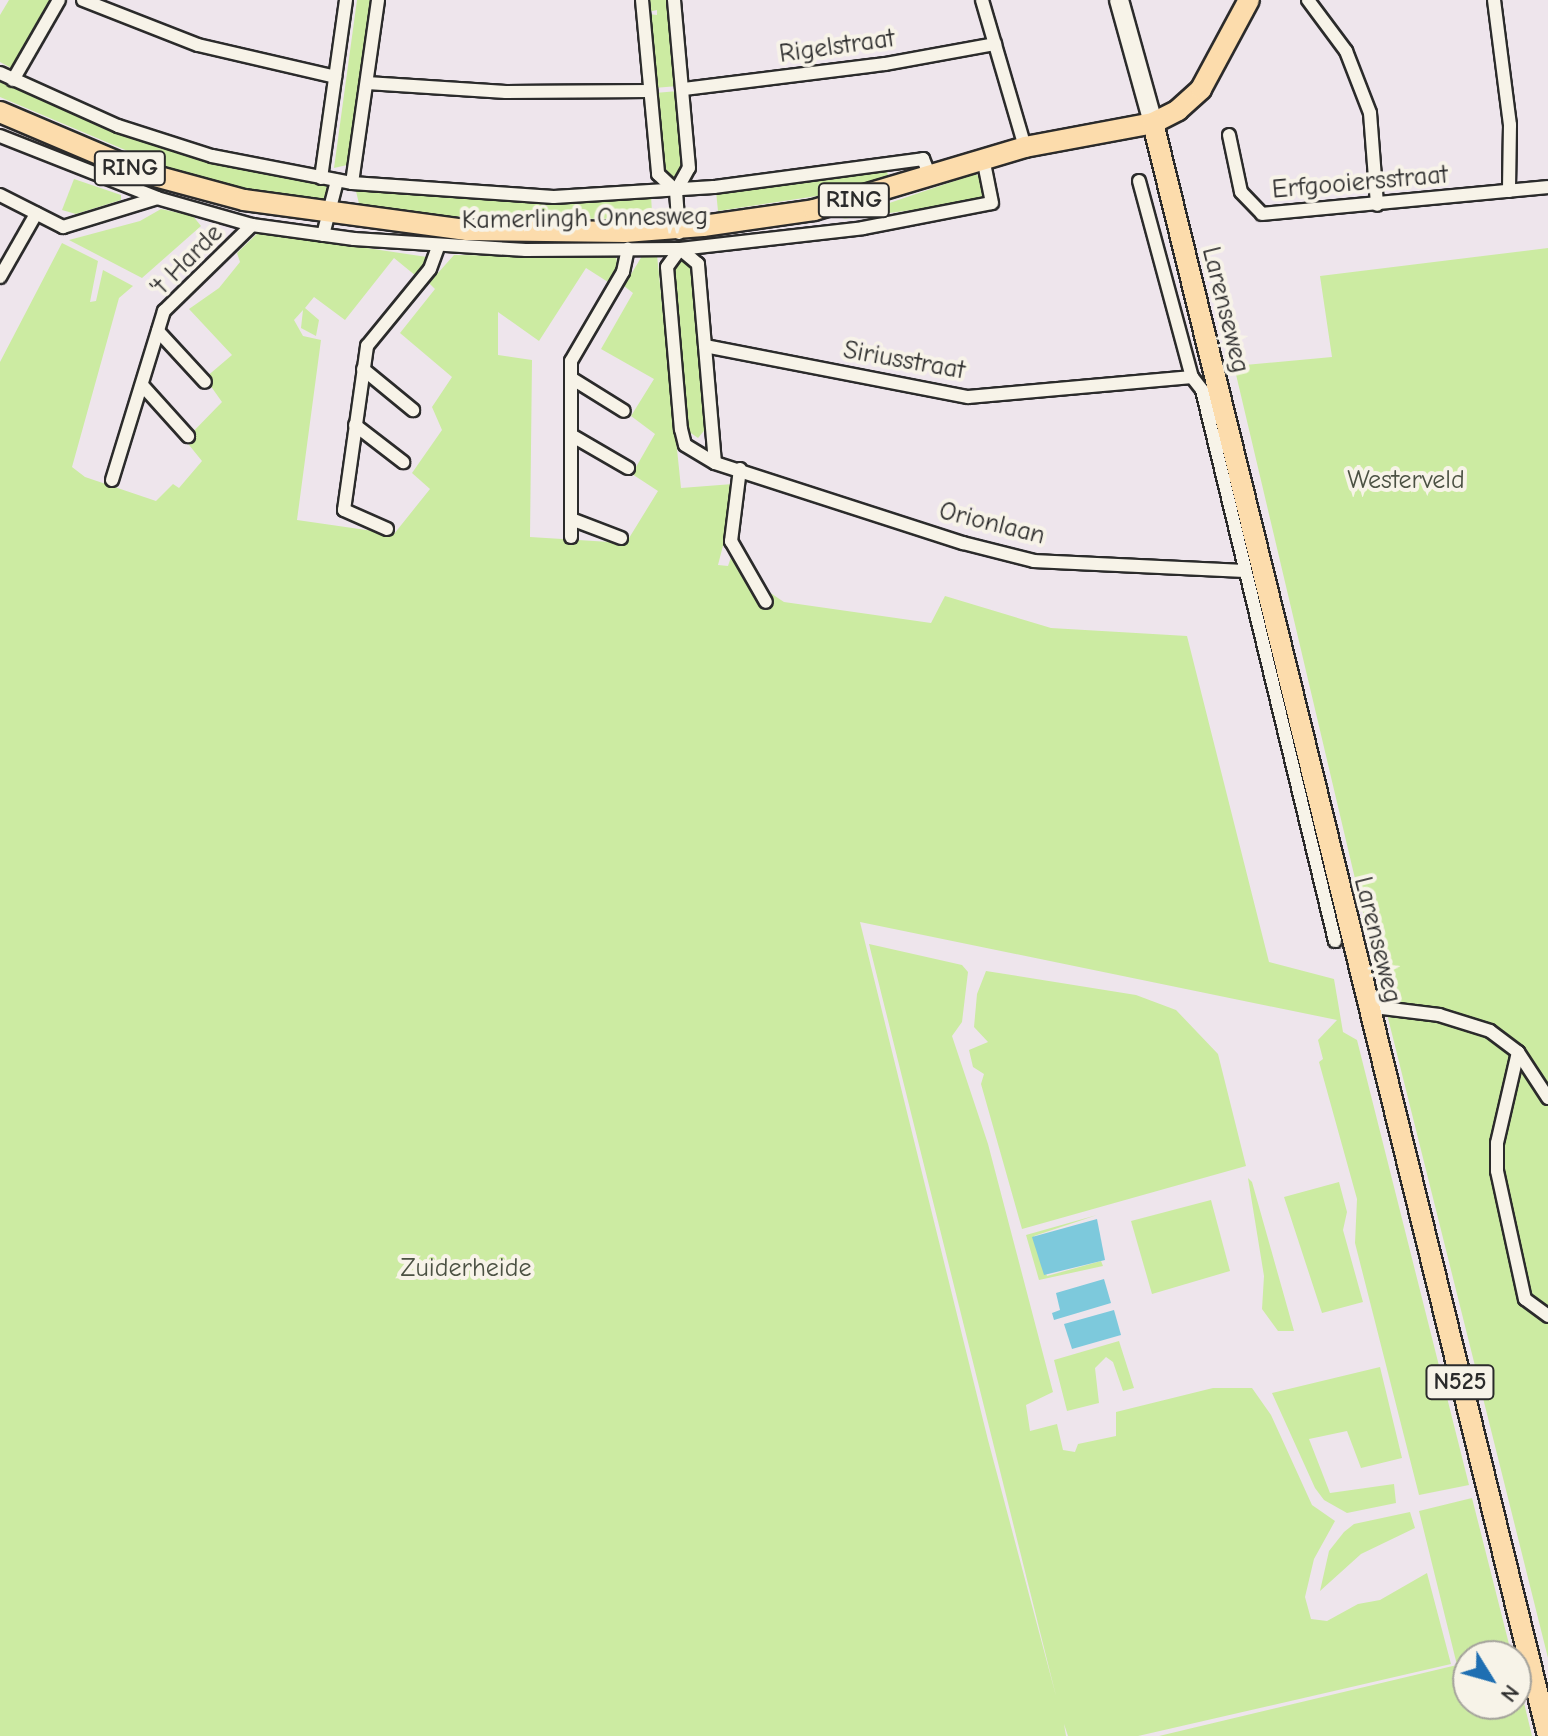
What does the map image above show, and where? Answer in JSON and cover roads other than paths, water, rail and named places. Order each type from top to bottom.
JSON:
[{"type":"main road","name":"RING","points":[[1150,114],[1178,110],[1220,61],[1250,2]]},
{"type":"main road","name":"Kamerlingh Onnesweg","points":[[0,112],[10,121],[144,173],[325,224],[679,238],[814,210],[1025,147],[1117,131],[1150,114]]},
{"type":"main road","name":"Larenseweg","points":[[1150,114],[1366,1006],[1548,1736]]},
{"type":"street","points":[[13,80],[59,0]]},
{"type":"street","points":[[83,0],[198,45],[335,77]]},
{"type":"street","points":[[321,178],[346,0]]},
{"type":"street","points":[[352,183],[378,0]]},
{"type":"street","name":"Orionlaan","points":[[642,0],[658,174],[676,191]]},
{"type":"street","name":"Orionlaan","points":[[674,0],[689,168],[676,191],[679,238],[667,267],[685,445],[715,463],[963,543],[1034,561],[1244,571]]},
{"type":"street","points":[[982,0],[1025,147]]},
{"type":"street","points":[[1119,0],[1150,114]]},
{"type":"street","points":[[1308,0],[1346,51],[1370,113],[1377,205]]},
{"type":"street","points":[[1494,0],[1510,125],[1509,191]]},
{"type":"street","name":"Rigelstraat","points":[[684,89],[885,64],[995,44]]},
{"type":"street","name":"Kamerlingh Onnesweg","points":[[0,73],[118,126],[198,152],[352,183],[554,197],[676,191],[923,159],[929,174]]},
{"type":"street","points":[[367,83],[506,92],[650,91]]},
{"type":"street","name":"Erfgooiersstraat","points":[[1229,135],[1241,192],[1262,214],[1548,187]]},
{"type":"street","name":"Kamerlingh Onnesweg","points":[[0,136],[157,198],[252,225],[325,224],[438,247],[628,249],[679,238],[863,228],[992,203],[983,158]]},
{"type":"street","points":[[325,224],[337,181]]},
{"type":"street","name":"Larenseweg","points":[[1139,181],[1192,377],[1202,390],[1335,941]]},
{"type":"street","points":[[1,198],[63,227],[157,198]]},
{"type":"street","points":[[0,277],[36,214]]},
{"type":"street","name":"'t Harde","points":[[112,480],[164,311],[252,225]]},
{"type":"street","name":"Orionlaan","points":[[679,238],[698,264],[715,463]]},
{"type":"street","points":[[387,529],[344,510],[367,346],[430,269],[438,247]]},
{"type":"street","points":[[571,537],[571,361],[623,272],[628,249]]},
{"type":"street","name":"'t Harde","points":[[158,331],[205,382]]},
{"type":"street","name":"Siriusstraat","points":[[705,346],[968,397],[1192,377]]},
{"type":"street","points":[[363,369],[413,410]]},
{"type":"street","points":[[571,378],[624,411]]},
{"type":"street","points":[[142,385],[188,436]]},
{"type":"street","points":[[355,425],[403,462]]},
{"type":"street","points":[[571,435],[628,468]]},
{"type":"street","points":[[740,469],[731,541],[766,602]]},
{"type":"street","points":[[571,519],[621,538]]},
{"type":"street","points":[[1366,1006],[1470,1023],[1518,1052],[1548,1098]]},
{"type":"street","points":[[1518,1052],[1497,1143],[1497,1171],[1525,1299],[1548,1316]]},
{"type":"water","points":[[1097,1219],[1105,1260],[1044,1275],[1032,1237]]},
{"type":"water","points":[[1104,1279],[1111,1303],[1054,1320],[1052,1313],[1060,1310],[1056,1293]]},
{"type":"water","points":[[1114,1310],[1121,1335],[1072,1349],[1064,1324]]},
{"type":"park label","name":"Westerveld","points":[[1406,481]]},
{"type":"park label","name":"Zuiderheide","points":[[466,1269]]}]
